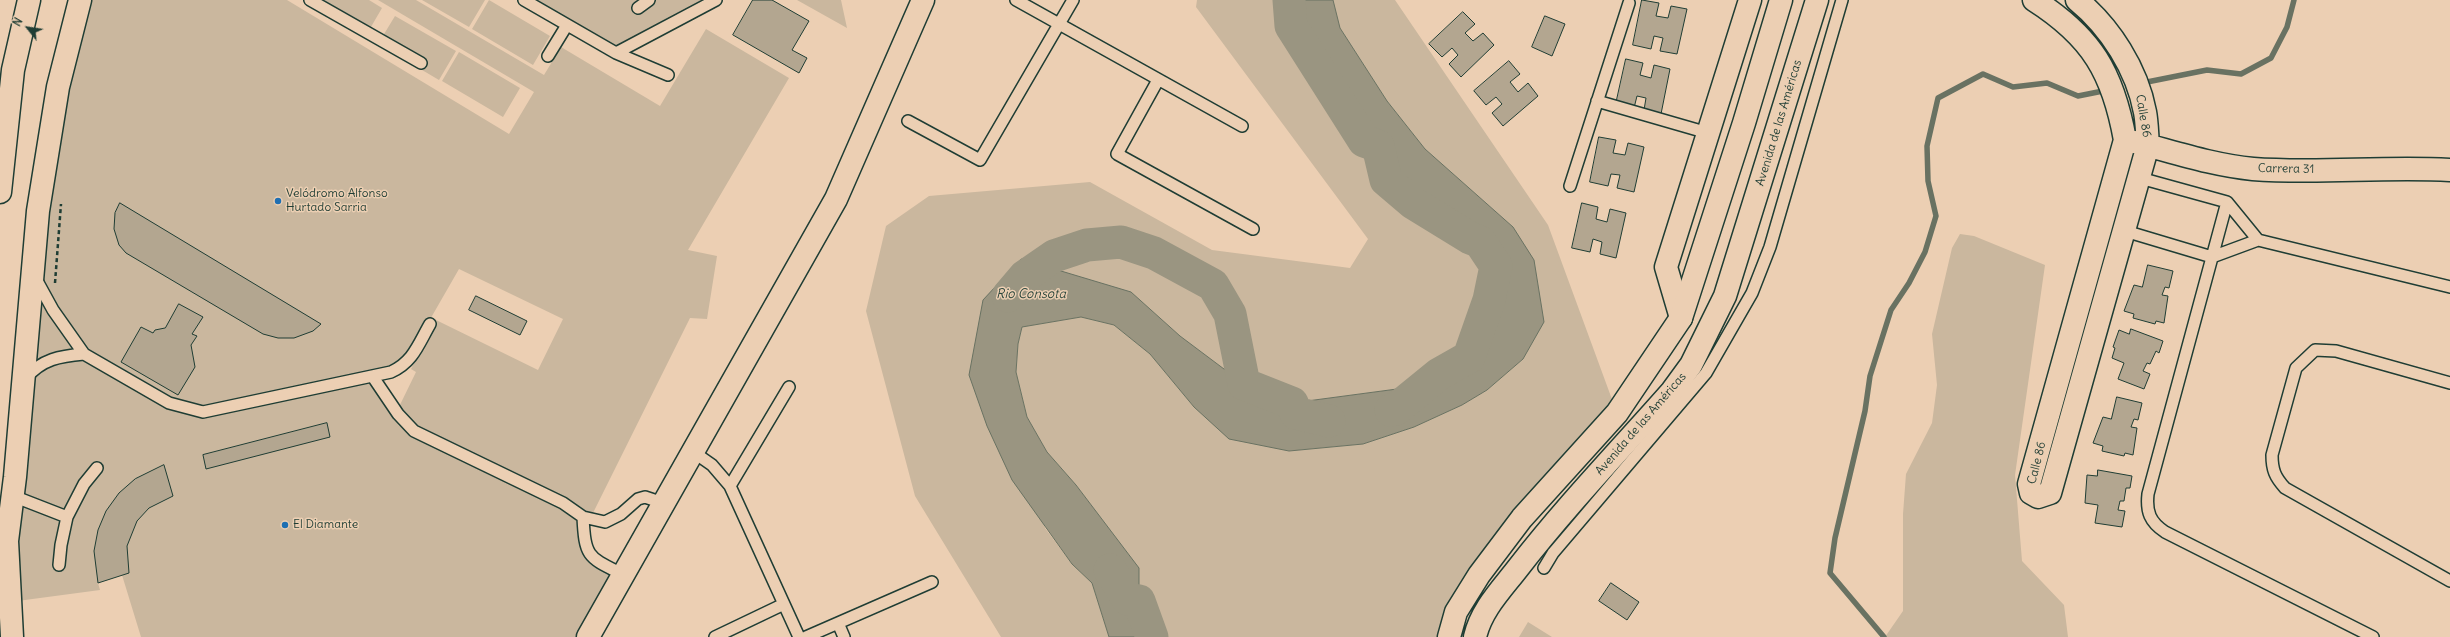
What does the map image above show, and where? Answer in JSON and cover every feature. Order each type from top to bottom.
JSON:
[{"type":"street","points":[[0,192],[13,70],[29,0]]},
{"type":"street","points":[[12,637],[3,550],[14,496],[32,273],[46,148],[58,87],[80,0]]},
{"type":"street","points":[[588,637],[836,199],[923,0]]},
{"type":"street","points":[[1681,318],[1666,267],[1750,0]]},
{"type":"street","name":"Avenida de las Américas","points":[[1449,637],[1456,612],[1479,575],[1522,518],[1617,413],[1681,318],[1744,123],[1781,0]]},
{"type":"street","name":"Avenida de las Américas","points":[[1475,637],[1478,622],[1487,608],[1542,536],[1672,391],[1691,365],[1725,296],[1817,0]]},
{"type":"street","name":"Calle 86","points":[[2034,0],[2060,17],[2086,42],[2105,72],[2119,105],[2126,140],[2029,484],[2031,492],[2038,497],[2050,493],[2140,178],[2148,145],[2145,112],[2138,88],[2126,60],[2102,24],[2077,0]]},
{"type":"street","name":"Carrera 31","points":[[2126,140],[2227,166],[2285,171],[2414,168],[2450,170]]},
{"type":"street","points":[[2117,172],[2140,178]]},
{"type":"street","points":[[2103,224],[2125,231]]},
{"type":"lane","points":[[312,0],[421,63]]},
{"type":"lane","points":[[524,0],[616,53],[668,75]]},
{"type":"lane","points":[[638,8],[649,0]]},
{"type":"lane","points":[[616,53],[716,0]]},
{"type":"lane","points":[[1016,0],[1242,126]]},
{"type":"lane","points":[[908,121],[980,160],[1073,0]]},
{"type":"lane","points":[[1544,568],[1553,552],[1706,373],[1752,293],[1770,247],[1842,0]]},
{"type":"lane","points":[[1570,186],[1629,3]]},
{"type":"lane","points":[[548,56],[567,25]]},
{"type":"lane","points":[[1158,80],[1117,154],[1253,229]]},
{"type":"lane","points":[[1597,101],[1708,133]]},
{"type":"lane","points":[[2140,178],[2227,202],[2258,240]]},
{"type":"lane","points":[[2227,202],[2148,494],[2149,516],[2155,525],[2165,532],[2373,637]]},
{"type":"lane","points":[[2125,231],[2212,257],[2258,240],[2450,287]]},
{"type":"lane","points":[[32,273],[53,310],[84,354],[169,403],[203,412],[373,377],[404,366],[412,357],[430,324]]},
{"type":"lane","points":[[2450,383],[2336,351],[2316,350],[2296,368],[2272,455],[2272,466],[2276,478],[2286,488],[2450,581]]},
{"type":"lane","points":[[23,381],[36,367],[47,360],[84,354]]},
{"type":"lane","points":[[373,377],[398,414],[414,431],[563,503],[583,517],[605,522],[621,514],[638,499],[645,497],[663,503]]},
{"type":"lane","points":[[730,486],[788,386]]},
{"type":"lane","points":[[692,451],[712,465],[730,486],[799,637]]},
{"type":"lane","points":[[59,565],[61,545],[68,517],[84,484],[97,468]]},
{"type":"lane","points":[[14,496],[68,517]]},
{"type":"lane","points":[[583,517],[584,546],[595,561],[624,575]]},
{"type":"lane","points":[[806,637],[932,582]]},
{"type":"lane","points":[[715,637],[784,604]]},
{"type":"lane","points":[[838,623],[844,637]]},
{"type":"shaded area","points":[[80,0],[287,0],[509,134],[534,92],[378,0],[416,0],[544,75],[561,47],[660,106],[706,29],[789,78],[688,250],[717,256],[707,319],[690,318],[590,519],[579,514],[584,546],[624,575],[588,637],[141,637],[122,575],[98,583],[100,590],[10,602],[32,286]],"holes":[[[459,269],[563,319],[538,370],[436,320],[411,369],[416,372],[397,411],[374,377],[405,363]]]},
{"type":"shaded area","points":[[325,0],[369,0],[382,8],[368,32],[323,4]]},
{"type":"shaded area","points":[[422,0],[485,0],[469,27]]},
{"type":"shaded area","points":[[489,0],[550,36],[533,65],[472,29]]},
{"type":"shaded area","points":[[524,0],[716,0],[616,53]]},
{"type":"shaded area","points":[[797,0],[841,0],[847,28]]},
{"type":"shaded area","points":[[1197,0],[1289,0],[1291,26],[1320,71],[1378,146],[1405,178],[1480,242],[1496,266],[1493,332],[1469,357],[1427,385],[1292,403],[1244,384],[1180,336],[1131,292],[983,300],[1045,528],[1072,564],[1092,583],[1109,637],[1001,637],[915,496],[866,311],[886,226],[929,196],[1090,182],[1212,250],[1350,268],[1368,239],[1196,7]]},
{"type":"shaded area","points":[[1333,0],[1395,0],[1548,225],[1617,413],[1522,518],[1449,637],[1150,637],[1139,601],[1138,568],[1076,485],[1047,452],[1027,417],[1016,372],[1018,344],[1022,327],[1081,317],[1114,325],[1150,354],[1194,407],[1289,451],[1363,444],[1414,427],[1462,405],[1487,390],[1523,359],[1513,227],[1425,149],[1387,101],[1340,28]]},
{"type":"shaded area","points":[[395,16],[456,51],[439,80],[378,44]]},
{"type":"shaded area","points":[[459,52],[520,88],[503,117],[442,81]]},
{"type":"shaded area","points":[[1960,234],[1974,236],[2045,265],[2015,475],[2022,561],[2064,605],[2068,637],[1885,637],[1903,611],[1903,514],[1906,474],[1932,423],[1937,385],[1932,334],[1952,248]]},
{"type":"shaded area","points":[[1528,622],[1552,637],[1519,637]]},
{"type":"water","name":"Rio Consota","points":[[1289,0],[1333,0],[1340,28],[1387,101],[1425,149],[1513,227],[1534,260],[1544,322],[1523,359],[1487,390],[1462,405],[1414,427],[1363,444],[1289,451],[1229,439],[1194,407],[1150,354],[1114,325],[1081,317],[1022,327],[1018,344],[1016,372],[1027,417],[1047,452],[1076,485],[1139,568],[1139,601],[1150,637],[1109,637],[1092,583],[1072,564],[1012,480],[987,426],[969,375],[983,300],[1021,259],[1131,292],[1180,336],[1244,384],[1292,403],[1427,385],[1469,357],[1493,332],[1496,266],[1480,242],[1405,178],[1347,111],[1291,26]]},
{"type":"building","points":[[753,0],[772,0],[809,21],[792,50],[807,58],[799,73],[733,35]]},
{"type":"building","points":[[1642,0],[1659,3],[1656,16],[1668,18],[1671,6],[1687,9],[1677,54],[1660,51],[1663,38],[1654,36],[1651,49],[1633,45]]},
{"type":"building","points":[[1463,12],[1475,24],[1465,33],[1473,41],[1483,33],[1494,45],[1461,77],[1449,64],[1458,55],[1452,48],[1442,57],[1429,44]]},
{"type":"building","points":[[1545,16],[1565,24],[1552,56],[1532,47]]},
{"type":"building","points":[[1626,59],[1643,63],[1640,75],[1651,78],[1654,65],[1670,69],[1661,114],[1644,110],[1646,98],[1637,96],[1634,108],[1616,104]]},
{"type":"building","points":[[1509,61],[1520,74],[1510,82],[1518,92],[1528,83],[1538,96],[1503,126],[1492,113],[1502,104],[1496,97],[1486,105],[1474,91]]},
{"type":"building","points":[[1599,137],[1616,140],[1613,153],[1625,155],[1628,143],[1644,147],[1634,192],[1617,188],[1620,175],[1611,174],[1608,186],[1590,182]]},
{"type":"building","points":[[120,203],[321,324],[313,331],[294,338],[278,338],[263,334],[126,253],[119,245],[114,229],[115,213]]},
{"type":"building","points":[[1582,203],[1598,207],[1596,219],[1607,222],[1610,209],[1626,213],[1616,258],[1600,254],[1602,242],[1593,239],[1590,252],[1572,248]]},
{"type":"building","points":[[2148,265],[2173,271],[2169,288],[2165,287],[2162,295],[2168,296],[2164,323],[2156,321],[2155,324],[2133,318],[2134,314],[2124,311],[2134,285],[2142,287]]},
{"type":"building","points":[[476,296],[527,321],[520,335],[469,310]]},
{"type":"building","points":[[179,304],[203,317],[192,334],[197,336],[191,345],[195,367],[178,395],[121,362],[141,327],[153,333],[155,330],[165,328]]},
{"type":"building","points":[[2131,329],[2163,341],[2159,353],[2156,351],[2150,364],[2147,363],[2143,371],[2150,374],[2144,389],[2118,379],[2124,363],[2112,358],[2115,348],[2113,347],[2119,330],[2129,334]]},
{"type":"building","points":[[2117,397],[2142,403],[2138,420],[2134,419],[2131,427],[2137,428],[2133,455],[2125,453],[2124,456],[2102,451],[2103,446],[2093,443],[2103,417],[2111,419]]},
{"type":"building","points":[[327,423],[330,437],[206,469],[203,455]]},
{"type":"building","points":[[164,465],[173,496],[149,508],[137,521],[127,546],[129,573],[98,583],[94,551],[98,530],[106,511],[119,493],[135,479]]},
{"type":"building","points":[[2098,470],[2132,476],[2130,488],[2126,488],[2124,501],[2120,501],[2118,510],[2125,511],[2122,527],[2095,523],[2098,505],[2085,503],[2087,475],[2097,476]]},
{"type":"building","points":[[1611,583],[1639,602],[1627,620],[1599,601]]},
{"type":"waterway","points":[[1289,0],[1291,26],[1364,141],[1378,146],[1386,180],[1413,203],[1470,238],[1480,242],[1496,266],[1489,300],[1469,357],[1439,374],[1396,409],[1391,410]]},
{"type":"waterway","points":[[2142,83],[2207,70],[2241,74],[2271,58],[2287,27],[2294,0]]},
{"type":"waterway","points":[[1884,637],[1830,573],[1835,538],[1865,411],[1870,376],[1891,310],[1909,283],[1925,252],[1936,216],[1928,181],[1927,146],[1938,98],[1983,74],[2013,87],[2047,83],[2078,96],[2108,90]]},
{"type":"waterway","points":[[1008,296],[1025,276],[1054,256],[1087,245],[1121,242],[1154,253],[1213,285],[1230,314],[1244,384],[1292,403],[1296,413],[1329,421]]},
{"type":"waterway","points":[[1110,570],[1128,599],[1139,601],[1152,637]]},
{"type":"place","name":"Velódromo Alfonso Hurtado Sarria","points":[[278,201]]},
{"type":"place","name":"El Diamante","points":[[285,525]]}]
